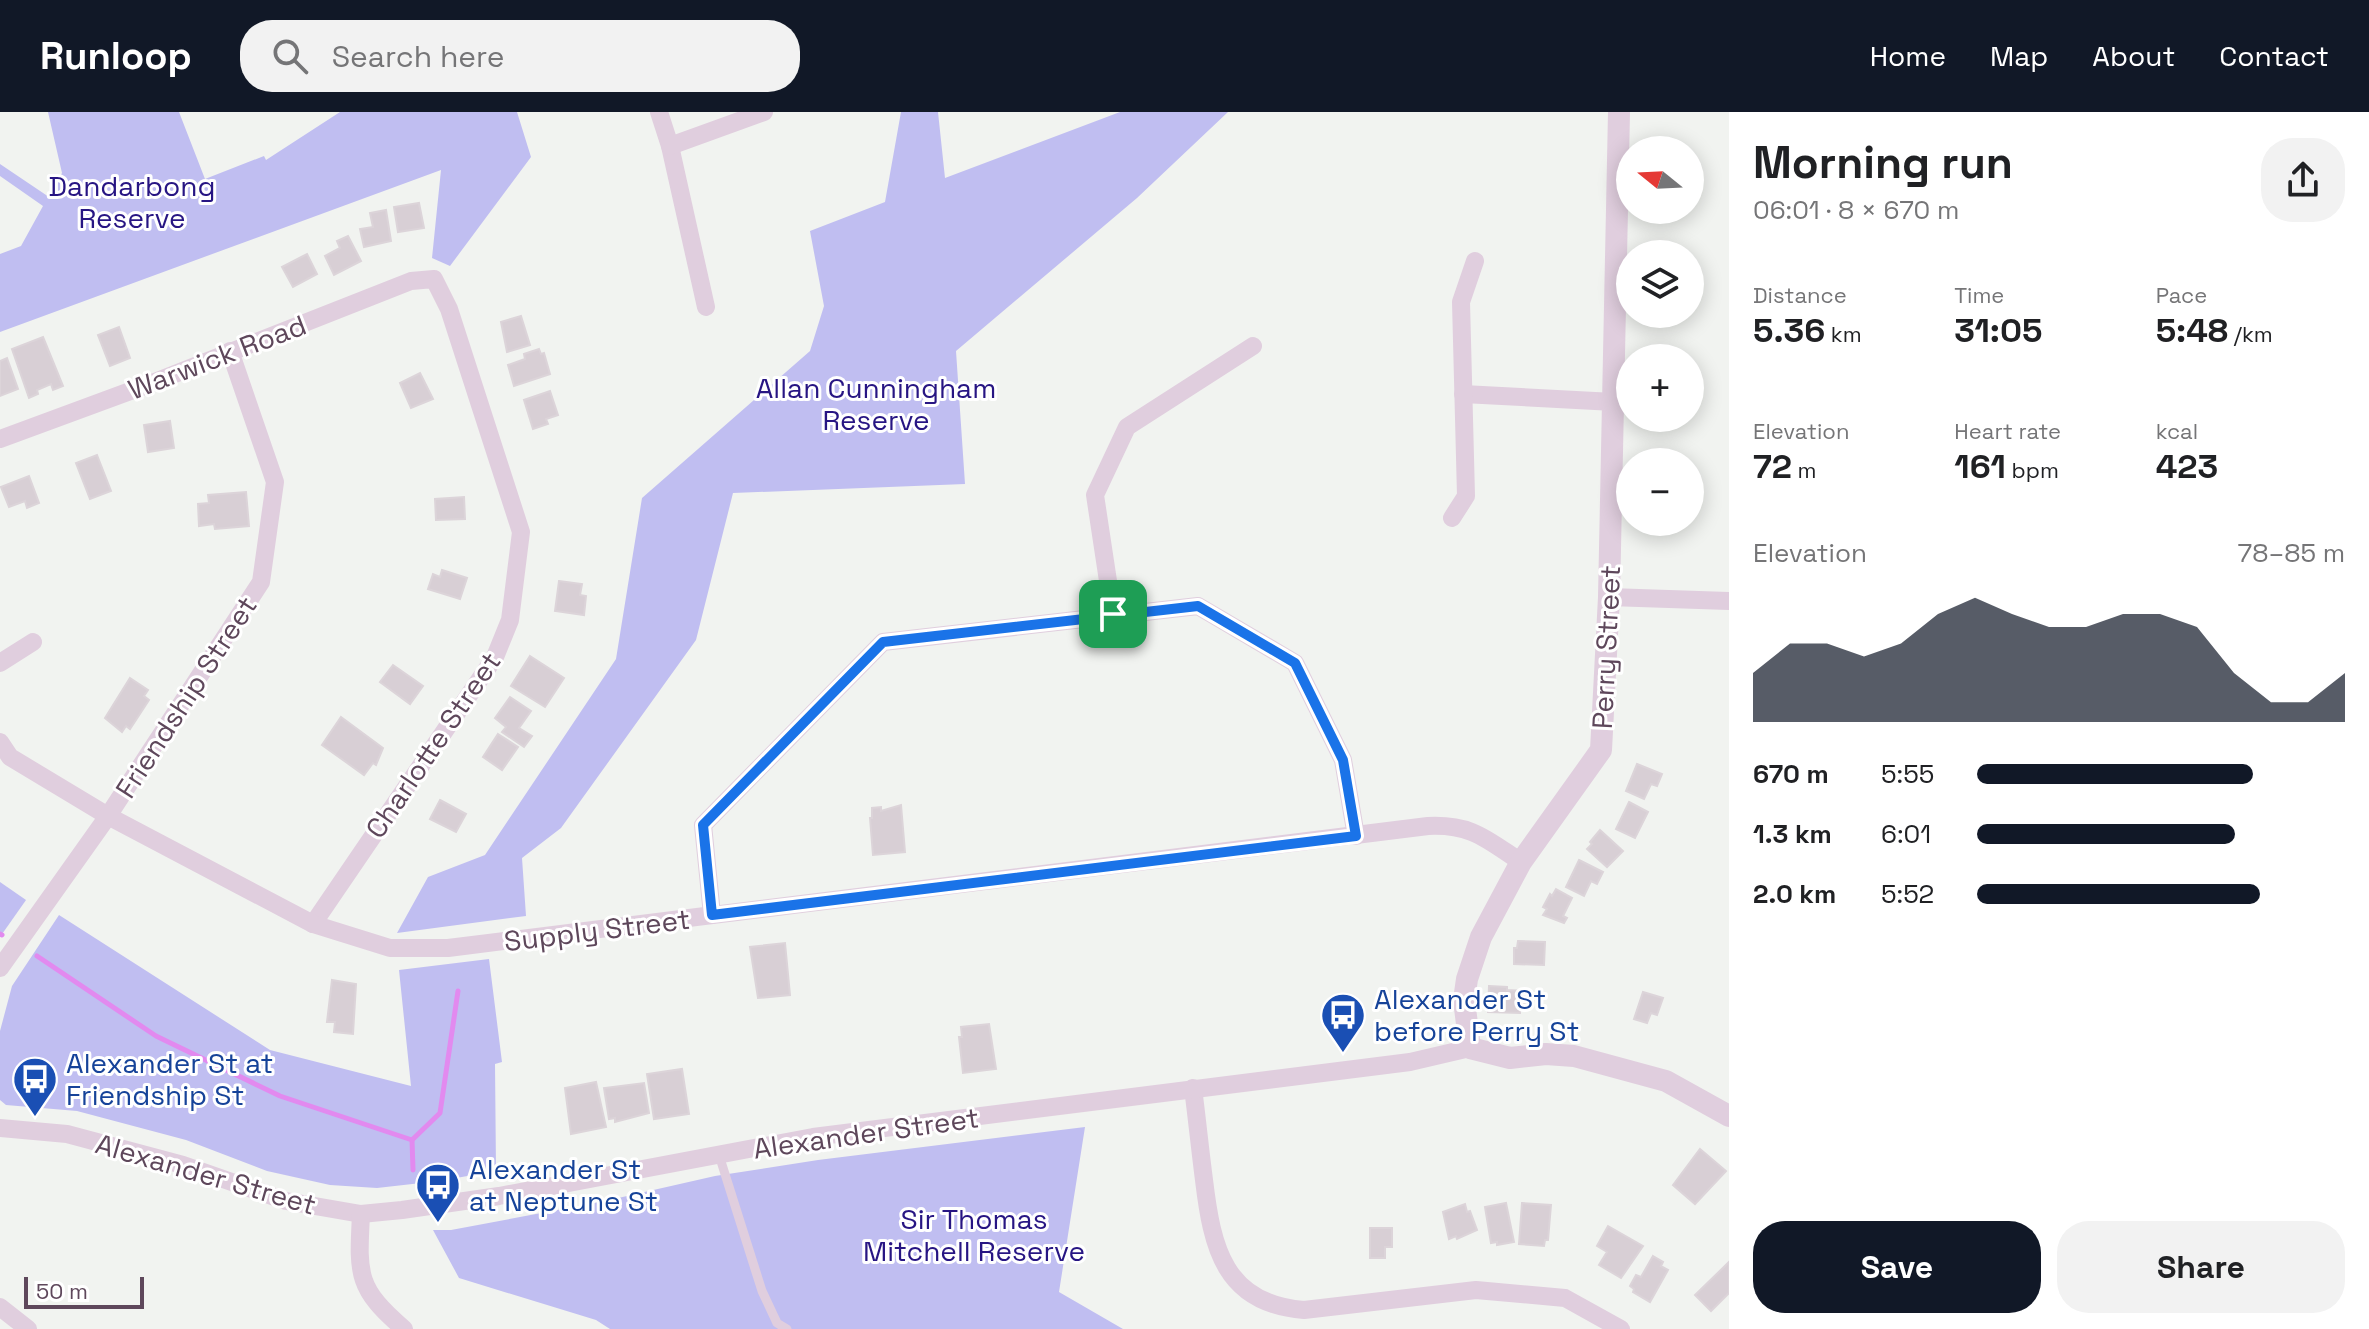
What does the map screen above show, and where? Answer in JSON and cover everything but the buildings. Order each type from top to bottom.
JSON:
[{"type":"street","points":[[659,112],[670,146],[706,307]]},
{"type":"street","points":[[670,146],[764,112]]},
{"type":"street","name":"Perry Street","points":[[1470,1048],[1464,1012],[1467,979],[1493,911],[1521,862],[1601,750],[1609,597],[1619,112]]},
{"type":"street","points":[[1452,518],[1466,496],[1461,302],[1475,261]]},
{"type":"street","name":"Warwick Road","points":[[0,439],[411,281],[434,279]]},
{"type":"street","name":"Charlotte Street","points":[[313,924],[495,657],[510,620],[521,532],[449,309],[434,279]]},
{"type":"street","points":[[1113,614],[1095,495],[1127,427],[1253,346]]},
{"type":"street","name":"Friendship Street","points":[[0,968],[108,816],[261,582],[275,482],[230,351]]},
{"type":"street","points":[[1463,394],[1614,402]]},
{"type":"street","points":[[1609,597],[1729,601]]},
{"type":"street","points":[[712,915],[703,825],[883,642],[1198,606],[1295,663],[1343,760],[1356,836]]},
{"type":"street","points":[[0,663],[33,642]]},
{"type":"street","name":"Supply Street","points":[[0,742],[10,757],[108,816],[313,924],[390,948],[446,948],[1447,825],[1470,829],[1521,862]]},
{"type":"street","name":"Alexander Street","points":[[0,1128],[67,1134],[183,1165],[286,1201],[361,1214],[499,1196],[813,1137],[1410,1062],[1470,1048],[1510,1058],[1558,1054],[1574,1056],[1666,1081],[1729,1116]]},
{"type":"street","points":[[1193,1088],[1208,1213],[1216,1247],[1232,1276],[1258,1298],[1287,1309],[1304,1310],[1476,1290],[1554,1296],[1578,1303],[1621,1329]]},
{"type":"street","points":[[361,1214],[360,1266],[366,1287],[378,1307],[404,1329]]},
{"type":"street","points":[[0,1307],[28,1329]]},
{"type":"lane","points":[[719,1155],[762,1291],[779,1326],[787,1329]]},
{"type":"green space","name":"Dandarbong Reserve","points":[[48,112],[179,112],[205,179],[264,156],[266,160],[340,112],[517,112],[531,157],[450,266],[432,258],[441,170],[0,332],[0,254],[21,246],[43,206],[0,176],[0,164],[49,197],[62,173]]},
{"type":"green space","name":"Allan Cunningham Reserve","points":[[901,112],[938,112],[945,178],[1120,112],[1228,112],[1137,198],[956,351],[965,484],[733,493],[696,640],[561,828],[522,858],[526,916],[397,933],[428,877],[485,855],[616,659],[642,498],[810,351],[824,306],[810,231],[885,202]]},
{"type":"green space","points":[[0,882],[26,900],[0,937]]},
{"type":"green space","points":[[59,915],[270,1050],[411,1086],[399,970],[489,959],[502,1062],[495,1064],[496,1171],[377,1188],[330,1185],[267,1171],[186,1140],[77,1111],[6,1105],[0,1100],[0,1031],[12,986]]},
{"type":"green space","name":"Sir Thomas Mitchell Reserve","points":[[1085,1127],[1059,1292],[1123,1329],[610,1329],[596,1320],[459,1278],[433,1230],[451,1230],[605,1201],[715,1176]]},
{"type":"waterway","points":[[37,956],[156,1036],[280,1096],[412,1140],[413,1170]]},
{"type":"waterway","points":[[412,1140],[440,1113],[458,991]]},
{"type":"place","name":"Alexander St before Perry St","points":[[1343,1054]]},
{"type":"place","name":"Alexander St at Friendship St","points":[[35,1118]]},
{"type":"place","name":"Alexander St at Neptune St","points":[[438,1224]]},
{"type":"route","points":[[1198,606],[1295,663],[1343,760],[1356,836],[712,915],[703,825],[883,642],[1113,614],[1198,606]]}]
